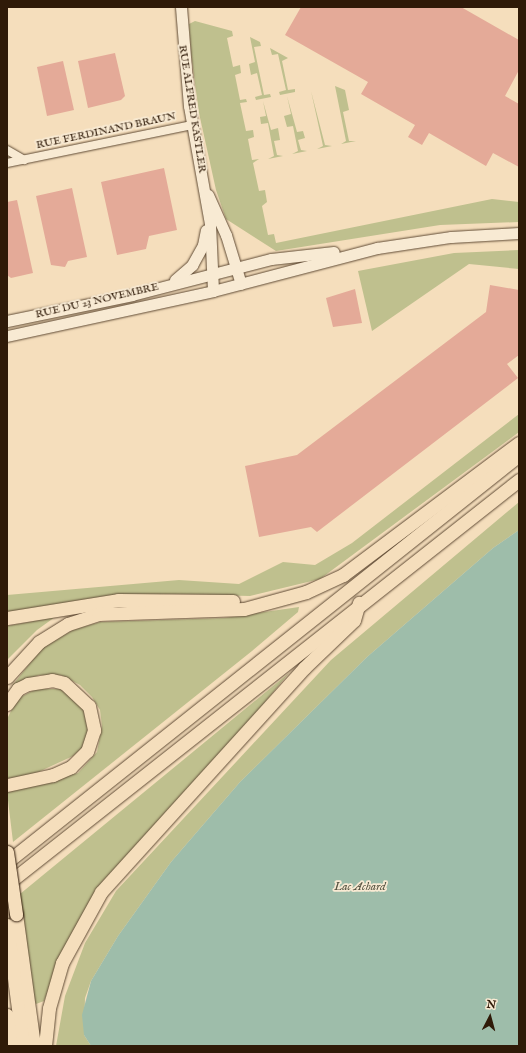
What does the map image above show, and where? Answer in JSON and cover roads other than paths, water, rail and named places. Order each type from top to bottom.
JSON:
[{"type":"highway","points":[[7,677],[39,642],[68,624],[98,614],[244,609],[277,602],[343,575],[519,443]]},
{"type":"highway","points":[[7,862],[519,455]]},
{"type":"highway","points":[[7,884],[359,603],[519,480]]},
{"type":"highway","points":[[7,618],[118,600],[277,602]]},
{"type":"highway","points":[[45,1046],[49,1008],[59,971],[73,938],[101,892],[304,668],[354,620],[359,603]]},
{"type":"highway","points":[[7,704],[18,690],[28,684],[52,680],[64,683],[90,706],[94,730],[87,751],[71,767],[53,775],[7,785]]},
{"type":"highway","points":[[7,852],[34,1046]]},
{"type":"highway","points":[[7,925],[23,1046]]},
{"type":"highway","points":[[7,1015],[11,1046]]},
{"type":"main road","name":"RUE ALFRED KASTLER","points":[[181,7],[181,39],[192,125],[204,186],[213,291]]},
{"type":"main road","name":"RUE ALFRED KASTLER","points":[[204,186],[238,267],[241,284]]},
{"type":"main road","points":[[172,283],[192,265],[203,245],[207,212]]},
{"type":"main road","points":[[377,248],[451,237],[519,233]]},
{"type":"main road","name":"RUE DU 23 NOVEMBRE","points":[[7,321],[132,295],[187,278],[259,262],[377,248]]},
{"type":"main road","name":"RUE DU 23 NOVEMBRE","points":[[7,336],[172,298],[213,291],[261,280],[377,248]]},
{"type":"street","name":"RUE FERDINAND BRAUN","points":[[7,163],[192,125]]},
{"type":"street","name":"RUE FERDINAND BRAUN","points":[[7,150],[24,160]]},
{"type":"water","name":"Lac Achard","points":[[519,530],[519,1046],[91,1046],[84,1035],[82,1015],[91,981],[118,936],[171,862],[240,782],[367,657],[493,548]]}]
